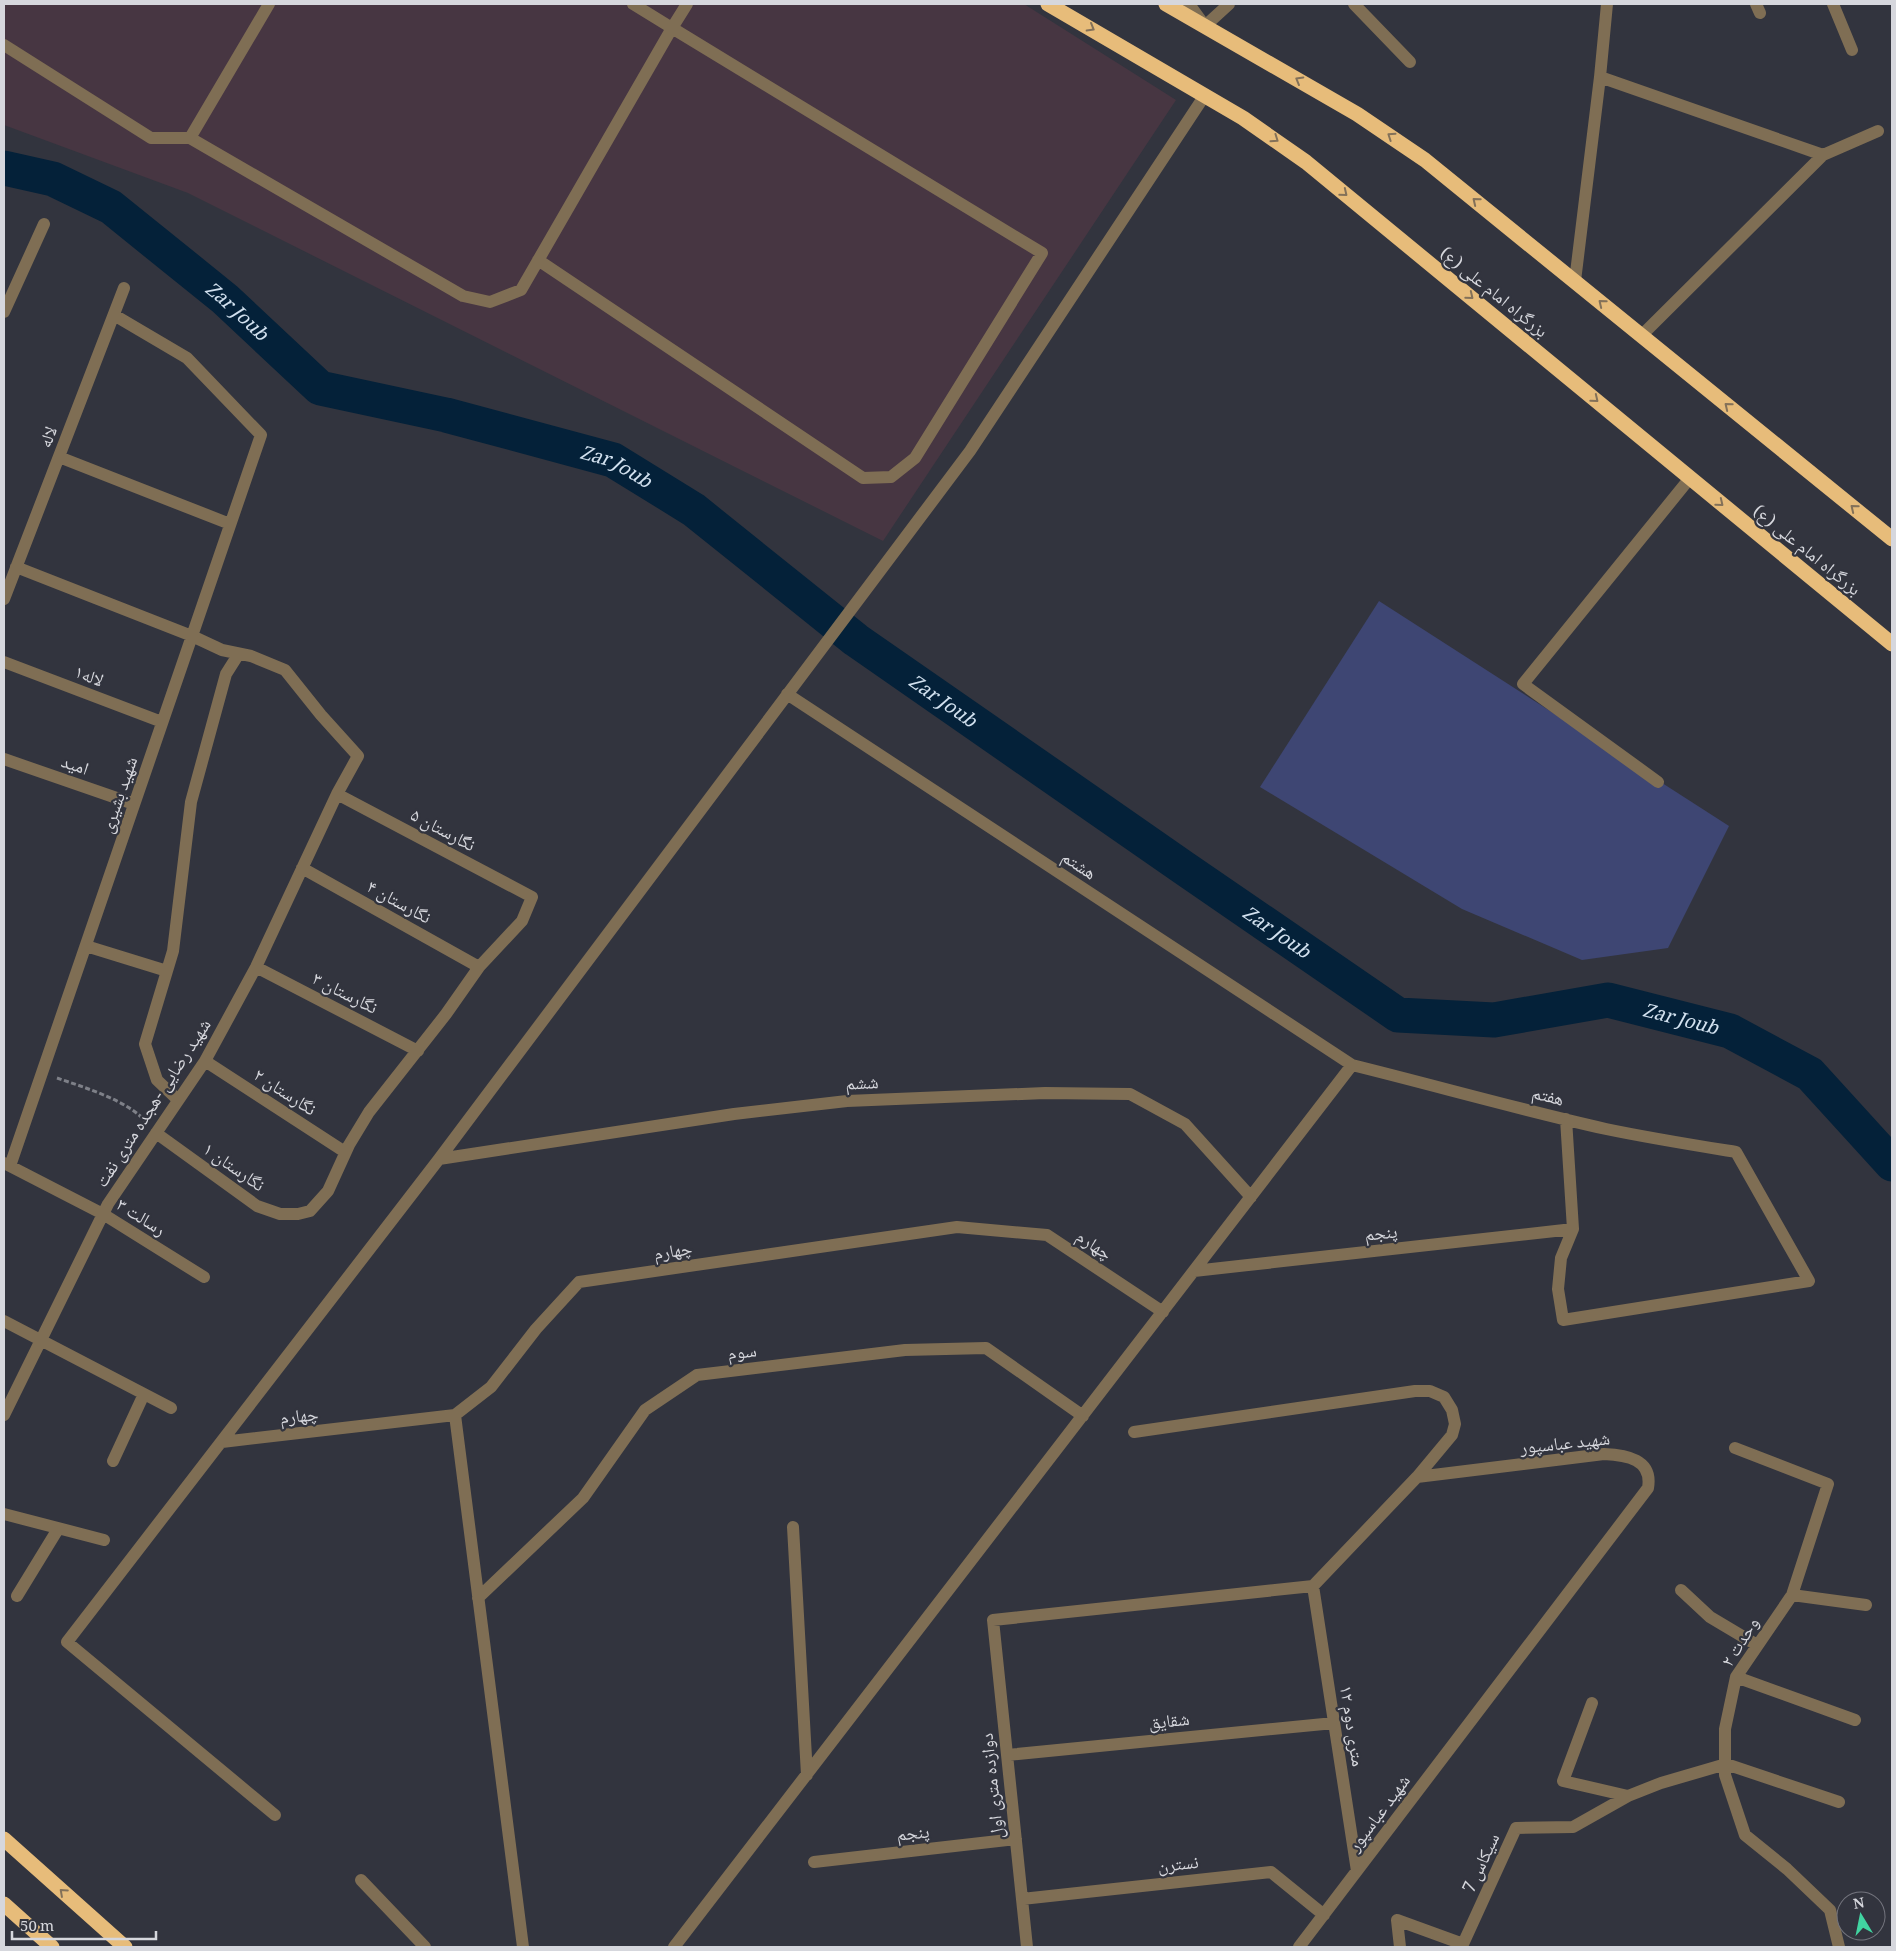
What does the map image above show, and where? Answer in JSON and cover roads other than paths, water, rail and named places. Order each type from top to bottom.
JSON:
[{"type":"highway","name":"بزرگراه امام علی (ع)","points":[[1048,4],[1254,125],[1306,162],[1892,644]]},
{"type":"highway","points":[[1166,4],[1341,105],[1392,136],[1431,164],[1892,539]]},
{"type":"highway","points":[[4,1839],[125,1947]]},
{"type":"highway","points":[[6,1906],[52,1947]]},
{"type":"street","points":[[190,138],[269,4]]},
{"type":"street","points":[[538,260],[863,478],[892,477],[915,458],[1042,253],[633,4]]},
{"type":"street","points":[[4,45],[151,138],[190,138],[463,296],[490,302],[521,290],[687,4]]},
{"type":"street","points":[[1189,4],[1205,26],[1229,4]]},
{"type":"street","points":[[1354,4],[1410,62]]},
{"type":"street","points":[[1575,281],[1607,4]]},
{"type":"street","points":[[1833,4],[1852,50]]},
{"type":"street","points":[[1600,77],[1823,155]]},
{"type":"street","points":[[275,1815],[67,1642],[439,1159],[970,451],[1205,96]]},
{"type":"street","points":[[1642,335],[1823,155],[1878,131]]},
{"type":"street","points":[[4,312],[44,224]]},
{"type":"street","name":"لاله","points":[[4,595],[124,288]]},
{"type":"street","name":"شهید بشیری","points":[[7,1165],[86,946],[261,435],[187,358],[114,314]]},
{"type":"street","points":[[59,457],[230,524]]},
{"type":"street","points":[[1658,782],[1523,684],[1690,478]]},
{"type":"street","points":[[16,567],[192,636],[222,650],[238,654],[226,674],[191,802],[174,951],[145,1044],[157,1080],[178,1100]]},
{"type":"street","name":"شهید رضایی -هجده متری نفت","points":[[4,1415],[103,1214],[205,1061],[256,967],[337,794],[358,756],[321,715],[285,670],[251,656],[238,654]]},
{"type":"street","name":"لاله۱","points":[[4,662],[162,722]]},
{"type":"street","name":"هشتم","points":[[787,694],[1352,1065]]},
{"type":"street","name":"امید","points":[[4,759],[134,804]]},
{"type":"street","name":"نگارستان ۵","points":[[337,794],[532,897],[522,920],[479,967]]},
{"type":"street","name":"نگارستان ۴","points":[[302,868],[479,967]]},
{"type":"street","points":[[86,946],[167,971]]},
{"type":"street","name":"نگارستان ۳","points":[[256,967],[418,1051]]},
{"type":"street","points":[[345,1152],[369,1112],[418,1051],[479,967]]},
{"type":"street","name":"نگارستان ۲","points":[[205,1061],[345,1152]]},
{"type":"street","points":[[674,1947],[1352,1065]]},
{"type":"street","name":"هفتم","points":[[1352,1065],[1606,1129],[1736,1152],[1809,1281],[1563,1320],[1558,1289],[1560,1258],[1573,1229]]},
{"type":"street","name":"ششم","points":[[439,1159],[734,1114],[847,1101],[1045,1094],[1130,1094],[1185,1124],[1251,1197]]},
{"type":"street","points":[[1566,1119],[1573,1229]]},
{"type":"street","name":"نگارستان ۱","points":[[156,1133],[258,1206],[280,1214],[298,1214],[310,1211],[328,1191],[345,1152]]},
{"type":"street","name":"رسالت ۳","points":[[7,1165],[103,1214],[204,1277]]},
{"type":"street","name":"چهارم","points":[[222,1442],[455,1415],[490,1387],[536,1329],[579,1282],[957,1227],[1047,1235],[1163,1312]]},
{"type":"street","name":"پنجم","points":[[1194,1271],[1573,1229]]},
{"type":"street","points":[[4,1321],[171,1408]]},
{"type":"street","name":"سوم","points":[[478,1598],[583,1498],[645,1410],[697,1375],[905,1350],[986,1348],[1083,1416]]},
{"type":"street","points":[[1134,1432],[1415,1391],[1430,1391],[1444,1397],[1452,1410],[1455,1424],[1452,1435],[1417,1477],[1313,1586]]},
{"type":"street","points":[[112,1460],[144,1394]]},
{"type":"street","points":[[455,1415],[523,1947]]},
{"type":"street","name":"وحدت ۲","points":[[1735,1448],[1828,1484],[1792,1595],[1736,1677],[1726,1729],[1725,1775],[1746,1835],[1787,1869],[1830,1910],[1839,1947]]},
{"type":"street","name":"شهید عباسپور","points":[[1299,1947],[1648,1488],[1649,1479],[1646,1470],[1637,1461],[1625,1455],[1604,1454],[1417,1477]]},
{"type":"street","points":[[4,1514],[104,1540]]},
{"type":"street","points":[[793,1527],[807,1775]]},
{"type":"street","points":[[17,1596],[58,1529]]},
{"type":"street","name":"دوازده متری اول","points":[[1027,1947],[993,1620],[1313,1586]]},
{"type":"street","name":"۱۲ متری دوم","points":[[1313,1586],[1356,1871]]},
{"type":"street","points":[[1681,1590],[1710,1617],[1757,1645]]},
{"type":"street","points":[[1792,1595],[1866,1606]]},
{"type":"street","points":[[1736,1677],[1855,1720]]},
{"type":"street","points":[[1592,1702],[1563,1780],[1628,1796]]},
{"type":"street","name":"شقایق","points":[[1007,1755],[1334,1723]]},
{"type":"street","points":[[1726,1764],[1839,1802]]},
{"type":"street","name":"سیکاس 7","points":[[1400,1947],[1396,1920],[1463,1944],[1516,1828],[1573,1827],[1628,1796],[1661,1783],[1726,1764]]},
{"type":"street","name":"پنجم","points":[[814,1862],[1016,1839]]},
{"type":"street","name":"نسترن","points":[[1022,1899],[1272,1872],[1324,1915]]},
{"type":"street","points":[[361,1880],[425,1947]]},
{"type":"waterway","name":"Zar Joub","points":[[4,168],[53,179],[111,207],[225,299],[320,388],[446,415],[613,460],[694,510],[856,640],[1398,1015],[1494,1020],[1608,1000],[1730,1031],[1810,1074],[1892,1164]]}]
